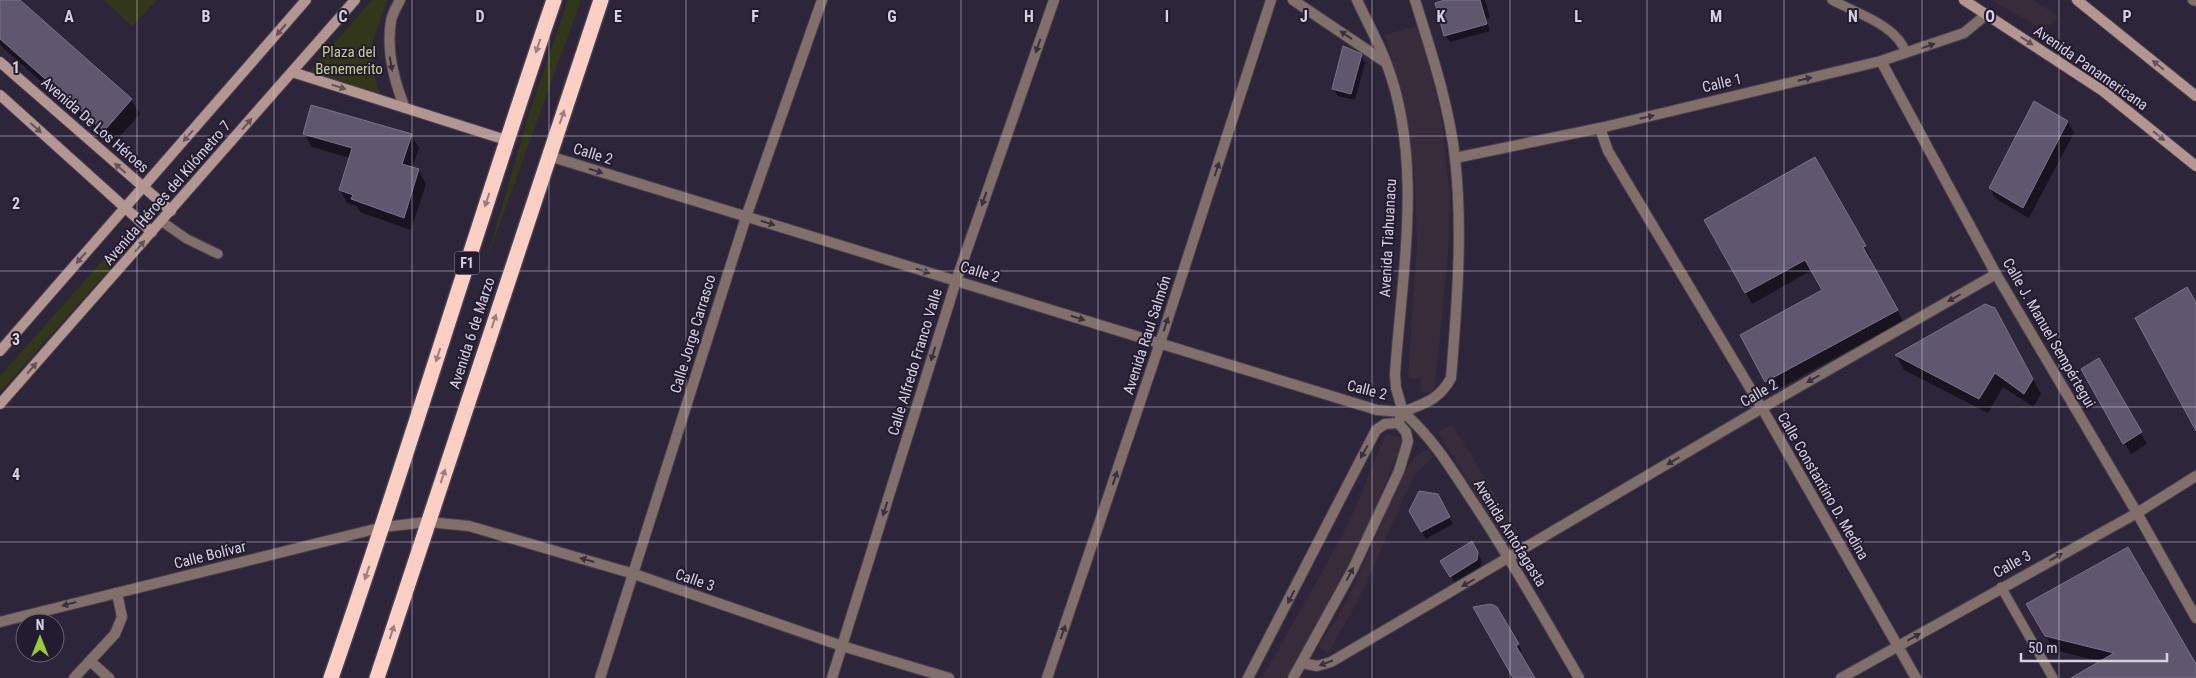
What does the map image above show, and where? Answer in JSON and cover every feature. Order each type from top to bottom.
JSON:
[{"type":"highway","name":"Avenida 6 de Marzo","points":[[331,678],[383,527],[506,140],[554,0]]},
{"type":"highway","name":"Avenida 6 de Marzo","points":[[377,678],[602,0]]},
{"type":"main road","name":"Avenida Héroes del Kilómetro 7","points":[[0,351],[306,0]]},
{"type":"main road","name":"Avenida Héroes del Kilómetro 7","points":[[0,404],[355,0]]},
{"type":"main road","name":"Avenida Panamericana","points":[[1964,0],[2103,91],[2196,166]]},
{"type":"main road","points":[[2077,0],[2196,96]]},
{"type":"main road","name":"Avenida De Los Héroes","points":[[0,62],[171,211]]},
{"type":"main road","points":[[292,72],[506,140]]},
{"type":"main road","points":[[0,95],[152,232]]},
{"type":"street","points":[[400,0],[391,20],[390,58],[396,88],[405,108]]},
{"type":"street","name":"Calle Jorge Carrasco","points":[[600,678],[746,217],[822,0]]},
{"type":"street","name":"Calle Alfredo Franco Valle","points":[[832,678],[956,281],[1054,0]]},
{"type":"street","name":"Avenida Raul Salmón","points":[[1047,678],[1160,343],[1271,0]]},
{"type":"street","points":[[1293,0],[1386,62]]},
{"type":"street","name":"Avenida Tiahuanacu","points":[[1357,0],[1386,62],[1399,110],[1408,187],[1395,374],[1396,388],[1404,412]]},
{"type":"street","points":[[1398,423],[1404,412],[1436,398],[1444,391],[1451,378],[1458,250],[1455,158],[1442,96],[1415,0]]},
{"type":"street","name":"Calle 1","points":[[1455,158],[1600,128],[1882,61],[1964,33],[1987,14]]},
{"type":"street","name":"Calle J. Manuel Sempértegui","points":[[1882,61],[1996,274],[2137,513],[2196,618]]},
{"type":"street","name":"Calle Constantino D. Medina","points":[[1600,128],[1608,151],[1762,408],[1916,678]]},
{"type":"street","name":"Calle 2","points":[[549,156],[1377,410],[1404,412]]},
{"type":"street","name":"Calle 2","points":[[1302,663],[1317,666],[1331,662],[1762,408],[1996,274]]},
{"type":"street","name":"Avenida Antofagasta","points":[[1404,412],[1422,428],[1437,446],[1510,558],[1579,678]]},
{"type":"street","points":[[1293,678],[1377,522],[1399,471],[1408,441],[1406,432],[1398,423]]},
{"type":"street","points":[[1248,678],[1291,598],[1376,430],[1385,424],[1398,423]]},
{"type":"street","name":"Calle 3","points":[[1841,678],[2001,587],[2137,513],[2196,476]]},
{"type":"street","name":"Calle Bolívar","points":[[0,622],[383,527],[428,522]]},
{"type":"street","name":"Calle 3","points":[[428,522],[469,526],[634,574],[842,646],[949,678]]},
{"type":"street","points":[[74,678],[115,634],[122,617],[117,593]]},
{"type":"street","points":[[90,661],[109,678]]},
{"type":"lane","points":[[1832,0],[1883,27],[1898,39],[1906,53]]},
{"type":"lane","points":[[162,221],[187,239],[218,254]]},
{"type":"lane","points":[[2001,587],[2053,678]]},
{"type":"shaded area","points":[[1992,0],[2033,0],[2058,16],[2051,26],[2046,23],[2044,26],[2039,23],[2037,26]]},
{"type":"shaded area","points":[[1419,25],[1441,115],[1450,198],[1448,256],[1434,394],[1420,392],[1421,380],[1408,377],[1417,243],[1415,182],[1405,104],[1385,35]]},
{"type":"shaded area","points":[[1452,424],[1520,536],[1506,544],[1438,432]]},
{"type":"shaded area","points":[[1386,433],[1404,439],[1358,548],[1286,678],[1262,678],[1340,540],[1355,509]]},
{"type":"shaded area","points":[[1428,449],[1433,457],[1416,473],[1410,484],[1360,597],[1328,653],[1318,647],[1336,620],[1351,592],[1405,470],[1417,455]]},
{"type":"green space","points":[[104,0],[157,0],[132,26]]},
{"type":"green space","name":"Plaza del Benemerito","points":[[372,0],[387,0],[373,40],[371,70],[381,95],[310,71]]},
{"type":"green space","points":[[568,0],[581,0],[486,262],[529,114]]},
{"type":"green space","points":[[131,229],[139,236],[0,392],[0,376]]},
{"type":"building","points":[[0,0],[20,0],[132,99],[104,131],[0,39]]},
{"type":"building","points":[[1445,0],[1480,0],[1487,24],[1444,36],[1435,3]]},
{"type":"building","points":[[1343,46],[1362,54],[1351,94],[1332,89]]},
{"type":"building","points":[[2034,101],[2068,121],[2023,208],[1989,188]]},
{"type":"building","points":[[311,105],[412,134],[402,164],[419,169],[404,218],[351,199],[353,195],[339,190],[352,148],[303,134]]},
{"type":"building","points":[[1815,157],[1866,246],[1863,247],[1898,310],[1765,382],[1740,335],[1822,290],[1805,260],[1745,293],[1704,220]]},
{"type":"building","points":[[2187,287],[2196,302],[2196,431],[2135,318]]},
{"type":"building","points":[[1985,304],[1995,308],[2033,379],[2024,394],[1995,373],[1979,399],[1895,355]]},
{"type":"building","points":[[2099,358],[2142,432],[2123,444],[2081,369]]},
{"type":"building","points":[[1419,491],[1438,494],[1450,517],[1421,532],[1409,511]]},
{"type":"building","points":[[1472,541],[1478,552],[1477,560],[1450,577],[1440,561]]},
{"type":"building","points":[[2128,547],[2196,664],[2196,678],[2071,678],[2114,653],[2045,636],[2026,604]]},
{"type":"building","points":[[1491,604],[1497,607],[1519,644],[1516,646],[1535,678],[1513,678],[1473,607]]}]
